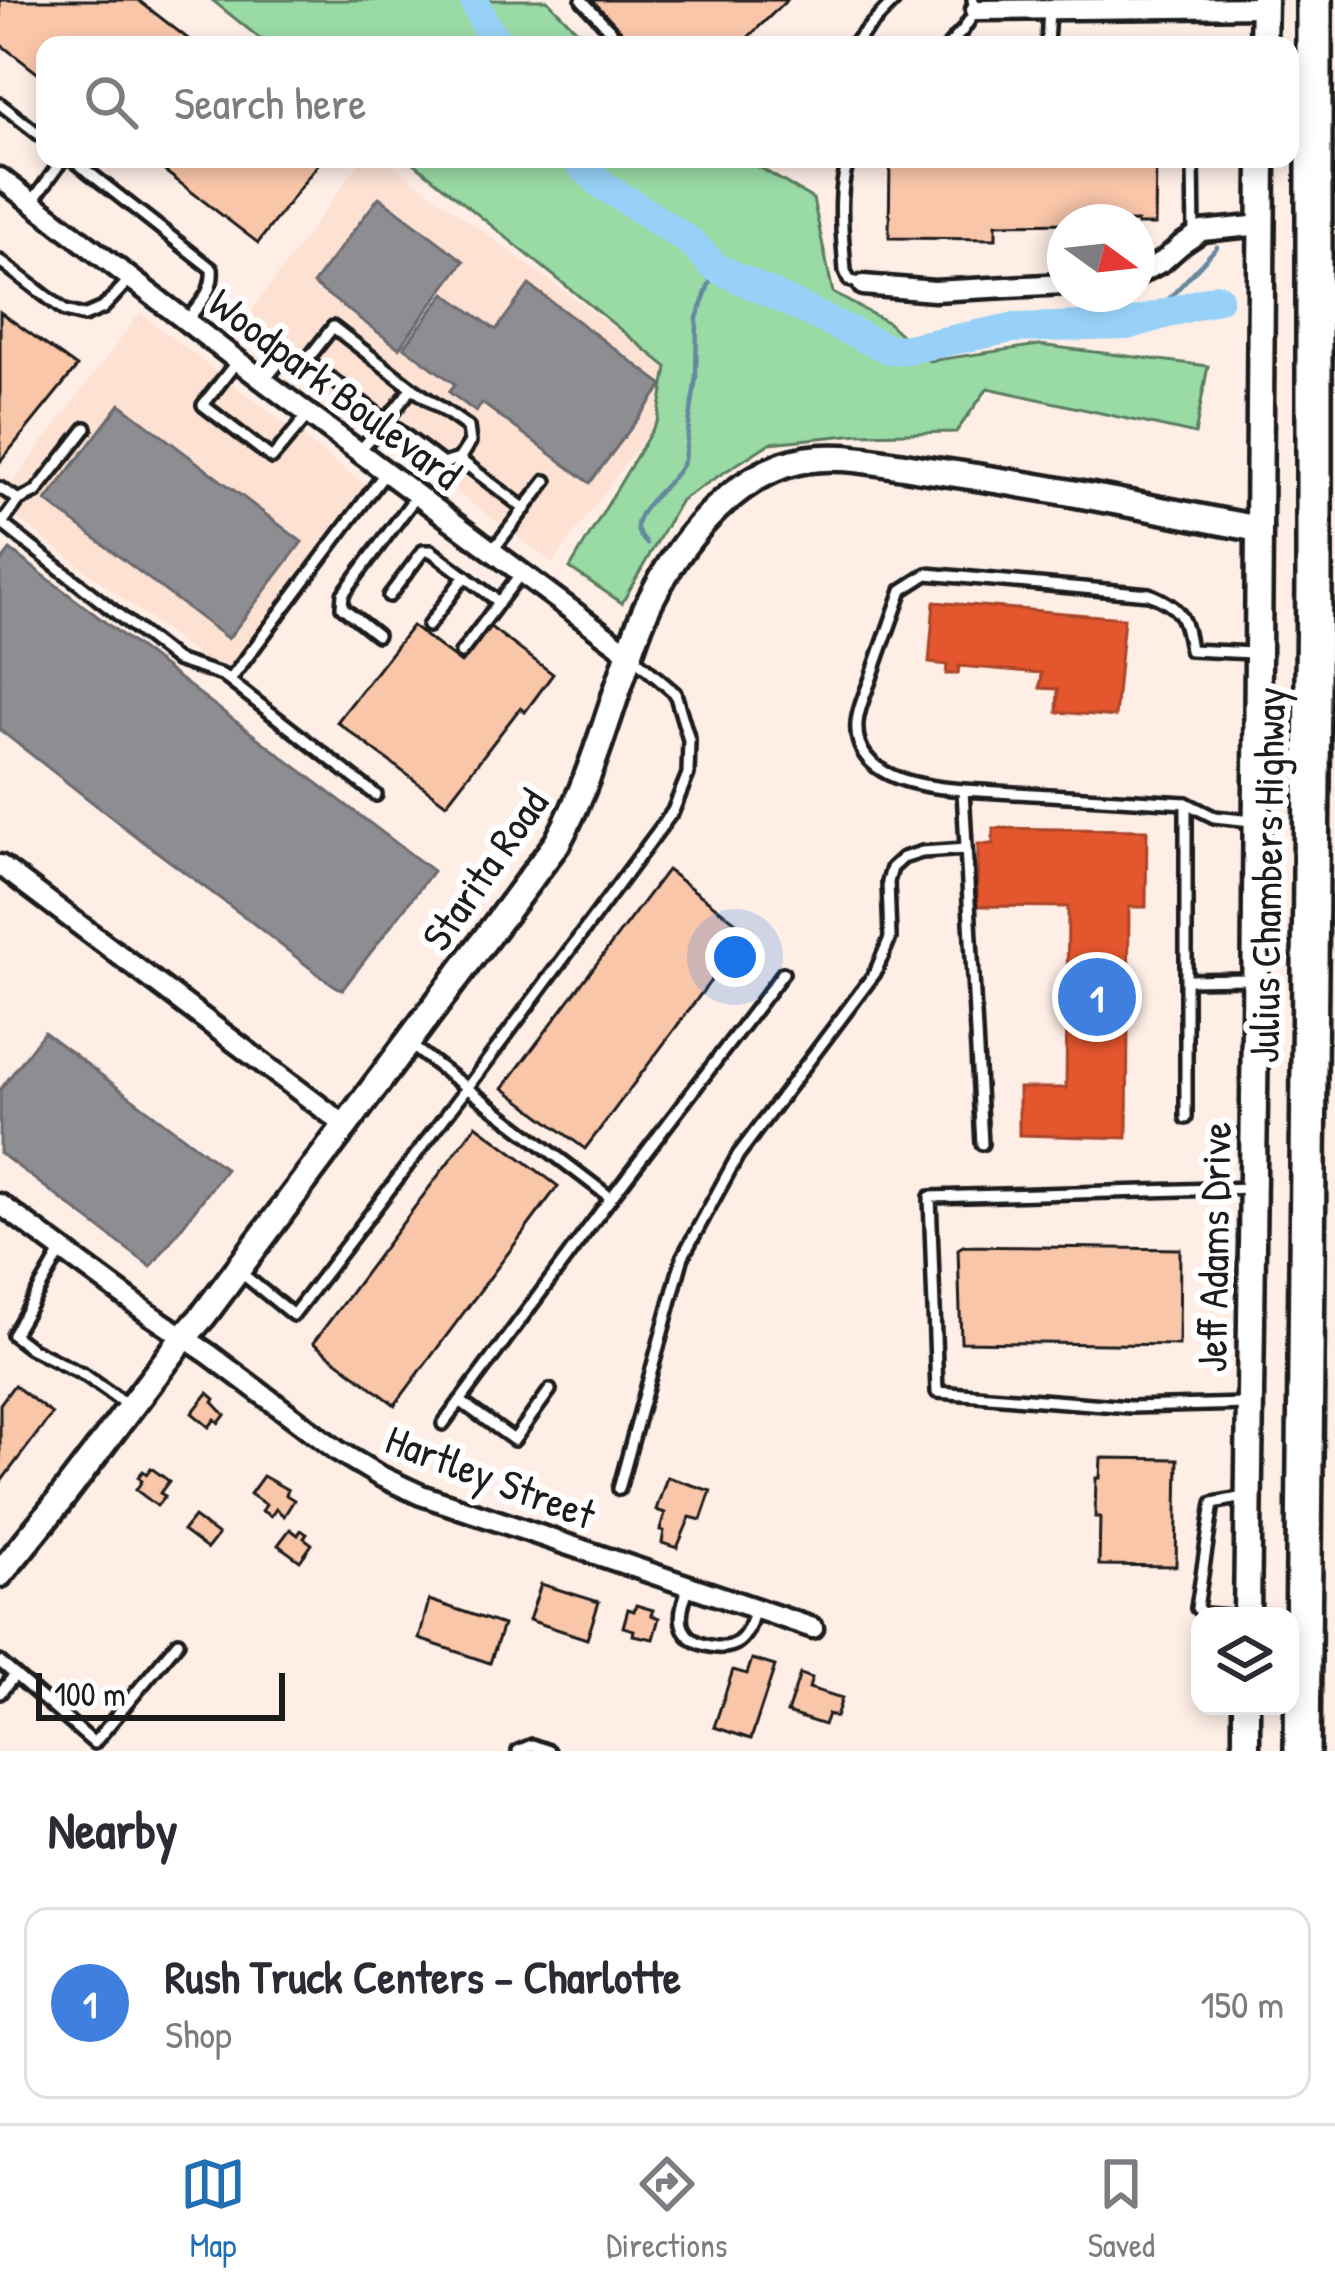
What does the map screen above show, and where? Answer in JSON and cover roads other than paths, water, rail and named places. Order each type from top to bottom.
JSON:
[{"type":"highway","name":"Julius Chambers Highway","points":[[1302,1751],[1314,583],[1314,0]]},
{"type":"street","points":[[975,5],[1049,9],[1264,4],[1263,36]]},
{"type":"street","name":"Jeff Adams Drive","points":[[1247,1607],[1262,168]]},
{"type":"street","name":"Woodpark Boulevard","points":[[0,178],[629,653]]},
{"type":"street","points":[[1155,265],[1202,232],[1262,225]]},
{"type":"street","points":[[863,285],[934,291],[1047,285]]},
{"type":"street","name":"Starita Road","points":[[0,1574],[203,1316],[557,843],[580,798],[649,603],[708,517],[733,494],[758,476],[795,462],[849,459],[1002,480],[1259,529]]},
{"type":"street","points":[[0,865],[346,1126]]},
{"type":"street","name":"Hartley Street","points":[[0,1204],[291,1418],[378,1475],[421,1495],[813,1628]]},
{"type":"street","points":[[1246,1715],[1246,1751]]},
{"type":"lane","points":[[582,0],[616,36]]},
{"type":"lane","points":[[861,36],[895,0]]},
{"type":"lane","points":[[955,36],[975,5]]},
{"type":"lane","points":[[1048,36],[1049,9]]},
{"type":"lane","points":[[0,104],[36,132]]},
{"type":"lane","points":[[32,202],[60,168]]},
{"type":"lane","points":[[80,168],[212,269],[206,296],[187,320]]},
{"type":"lane","points":[[846,168],[845,271],[849,280],[863,285]]},
{"type":"lane","points":[[1193,168],[1194,237]]},
{"type":"lane","points":[[0,261],[65,310],[84,316],[103,308],[131,278]]},
{"type":"lane","points":[[264,381],[283,358],[307,360],[443,464],[459,459],[470,442],[468,427],[333,327],[307,360]]},
{"type":"lane","points":[[238,360],[203,405],[272,458],[309,414]]},
{"type":"lane","points":[[358,451],[412,388]]},
{"type":"lane","points":[[86,428],[37,493],[19,500],[1,523],[176,660],[230,680],[376,795]]},
{"type":"lane","points":[[459,459],[525,509]]},
{"type":"lane","points":[[230,680],[386,472]]},
{"type":"lane","points":[[493,551],[546,481]]},
{"type":"lane","points":[[0,488],[19,500]]},
{"type":"lane","points":[[377,635],[342,607],[343,594],[417,495]]},
{"type":"lane","points":[[388,596],[423,551],[431,551],[499,602]]},
{"type":"lane","points":[[460,653],[521,572]]},
{"type":"lane","points":[[1257,822],[1214,817],[1186,802],[910,784],[888,776],[867,756],[857,723],[902,590],[927,574],[1149,594],[1180,612],[1190,650],[1258,653]]},
{"type":"lane","points":[[428,626],[465,576]]},
{"type":"lane","points":[[238,1270],[293,1315],[673,811],[688,774],[689,740],[675,693],[629,653]]},
{"type":"lane","points":[[963,790],[982,1144]]},
{"type":"lane","points":[[1186,802],[1186,1118]]},
{"type":"lane","points":[[619,1490],[683,1256],[738,1155],[875,974],[890,938],[892,868],[903,858],[922,852],[966,849]]},
{"type":"lane","points":[[443,1424],[783,973]]},
{"type":"lane","points":[[1187,980],[1256,978]]},
{"type":"lane","points":[[408,1043],[611,1198]]},
{"type":"lane","points":[[1250,1404],[1130,1406],[937,1392],[930,1197],[1253,1188]]},
{"type":"lane","points":[[13,1335],[63,1250]]},
{"type":"lane","points":[[0,1332],[86,1376],[130,1407]]},
{"type":"lane","points":[[460,1402],[514,1440],[550,1390]]},
{"type":"lane","points":[[1197,1607],[1214,1503],[1249,1496]]},
{"type":"lane","points":[[689,1586],[681,1616],[686,1633],[697,1641],[716,1647],[742,1640],[755,1608]]},
{"type":"lane","points":[[0,1662],[94,1743],[178,1642]]},
{"type":"lane","points":[[0,1693],[15,1676]]},
{"type":"lane","points":[[518,1751],[532,1745],[549,1751]]},
{"type":"waterway","points":[[474,0],[493,36]]},
{"type":"waterway","points":[[585,168],[691,242],[715,267],[890,350],[1012,328],[1127,325],[1218,298]]},
{"type":"waterway","points":[[1149,320],[1217,247]]},
{"type":"waterway","points":[[647,544],[638,531],[639,518],[684,460],[696,377],[697,318],[715,267]]},
{"type":"place","name":"Rush Truck Centers – Charlotte","points":[[1097,997]]}]
